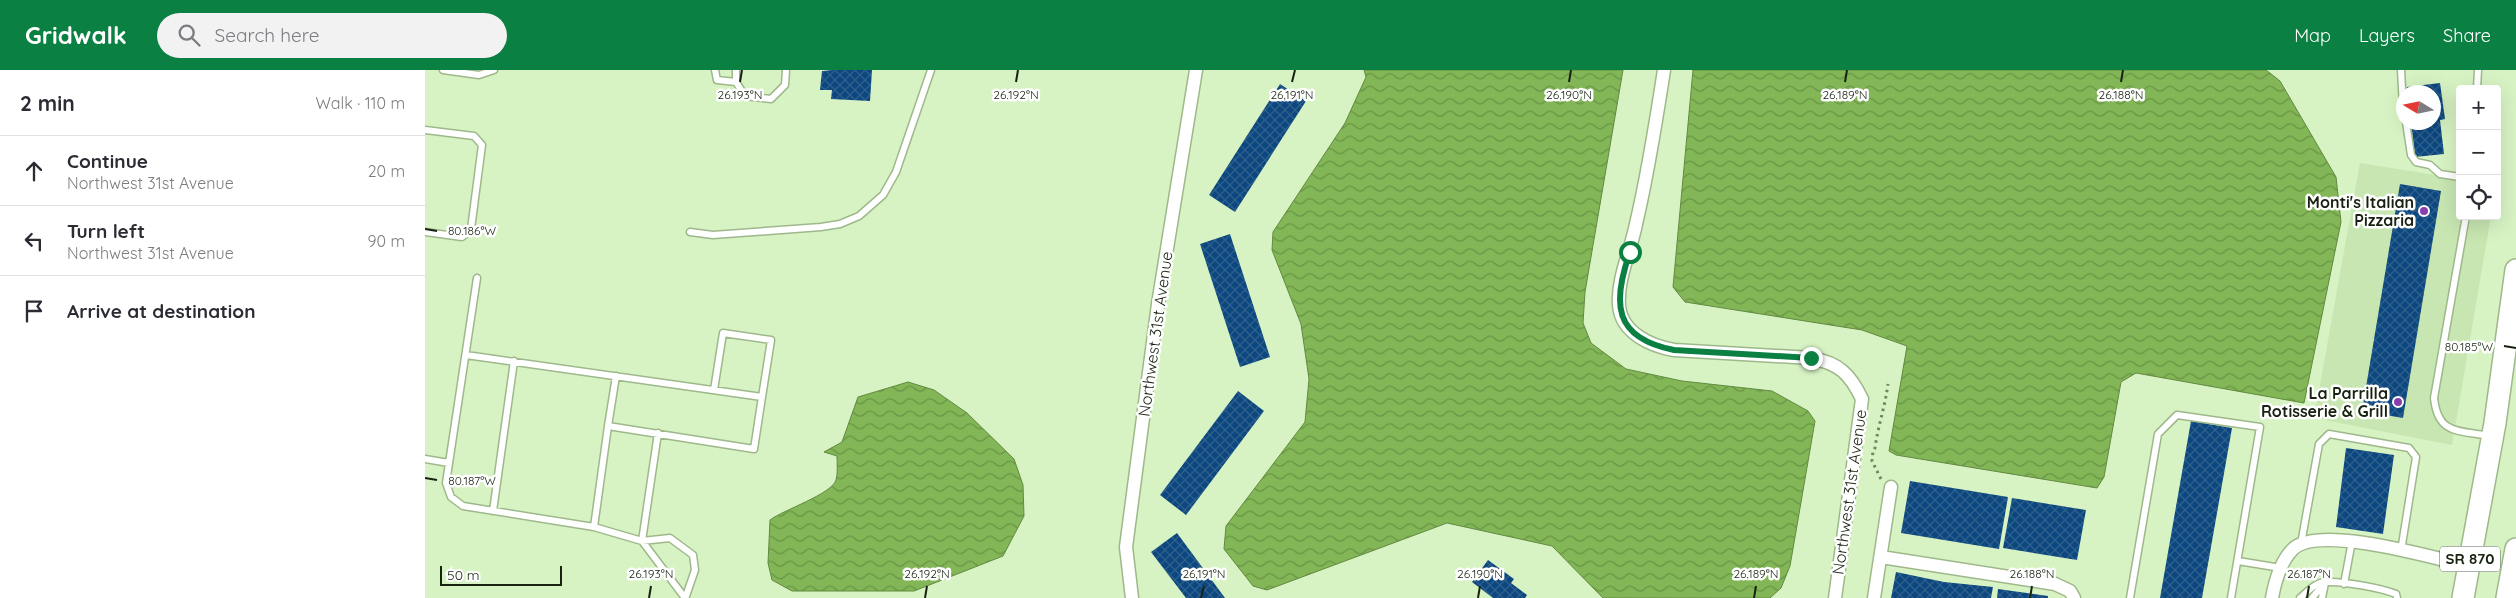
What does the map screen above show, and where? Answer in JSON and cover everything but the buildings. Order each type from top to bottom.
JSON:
[{"type":"highway","name":"SR 870","points":[[2463,598],[2492,437],[2516,270]]},
{"type":"highway","name":"SR 870","points":[[2507,598],[2516,548]]},
{"type":"street","name":"Northwest 31st Avenue","points":[[1132,598],[1126,547],[1158,304],[1196,70]]},
{"type":"street","name":"Northwest 31st Avenue","points":[[1664,70],[1650,161],[1630,252],[1624,270],[1619,306],[1623,320],[1635,334],[1652,345],[1674,350],[1811,358],[1830,362],[1848,375],[1862,399],[1835,598]]},
{"type":"street","points":[[1874,598],[1891,487]]},
{"type":"street","points":[[2272,598],[2281,568],[2293,549],[2301,544],[2329,539],[2353,541],[2469,566]]},
{"type":"street","points":[[1881,557],[2055,584],[2070,591],[2074,598]]},
{"type":"lane","points":[[444,70],[479,75],[494,70]]},
{"type":"lane","points":[[715,70],[717,80],[736,82]]},
{"type":"lane","points":[[736,70],[736,82],[745,96],[771,99],[785,85],[786,70]]},
{"type":"lane","points":[[689,232],[713,235],[821,227],[841,224],[859,216],[883,195],[896,172],[931,70]]},
{"type":"lane","points":[[2401,70],[2402,85]]},
{"type":"lane","points":[[2477,85],[2478,70]]},
{"type":"lane","points":[[425,130],[474,136],[482,145],[471,229],[462,237],[425,232]]},
{"type":"lane","points":[[2407,130],[2411,155],[2416,162],[2430,165],[2441,174],[2456,176]]},
{"type":"lane","points":[[2465,220],[2433,398],[2436,415],[2446,427],[2492,437]]},
{"type":"lane","points":[[477,278],[446,483],[451,497],[463,506],[594,527],[642,541],[670,538],[693,556],[695,570],[685,597]]},
{"type":"lane","points":[[609,426],[754,449],[771,340],[723,333],[714,390]]},
{"type":"lane","points":[[466,355],[762,396]]},
{"type":"lane","points":[[493,511],[514,362]]},
{"type":"lane","points":[[594,527],[616,376]]},
{"type":"lane","points":[[2130,598],[2158,434],[2177,415],[2260,427],[2231,598]]},
{"type":"lane","points":[[658,434],[642,541],[685,597]]},
{"type":"lane","points":[[2301,544],[2319,444],[2329,434],[2409,448],[2416,457],[2401,551]]},
{"type":"lane","points":[[425,459],[449,462]]},
{"type":"lane","points":[[2344,584],[2353,541]]},
{"type":"lane","points":[[2238,561],[2281,568]]},
{"type":"lane","points":[[2312,598],[2326,582]]},
{"type":"lane","points":[[2322,598],[2326,582]]},
{"type":"lane","points":[[2300,598],[2313,586],[2326,582],[2384,590],[2396,594],[2397,598]]},
{"type":"path","points":[[1887,384],[1884,416],[1879,422],[1872,461],[1880,478],[1891,487]]},
{"type":"shaded area","points":[[2360,163],[2456,178],[2456,220],[2490,220],[2452,445],[2314,418]]},
{"type":"water","points":[[1364,70],[1623,70],[1585,292],[1583,323],[1591,343],[1626,369],[1682,381],[1772,391],[1808,411],[1815,421],[1790,566],[1781,588],[1770,598],[1603,598],[1552,546],[1447,523],[1267,590],[1253,586],[1224,549],[1226,526],[1305,422],[1309,379],[1301,324],[1272,250],[1273,232],[1345,123],[1366,77]]},
{"type":"water","points":[[1693,70],[2266,70],[2280,81],[2336,177],[2341,222],[2304,403],[2136,373],[2121,382],[2104,477],[2097,488],[1896,455],[1889,451],[1907,346],[1862,330],[1685,302],[1673,287]]},
{"type":"water","points":[[908,382],[934,390],[967,413],[1014,459],[1023,485],[1024,516],[1003,556],[914,591],[792,591],[772,580],[768,563],[770,520],[826,491],[833,485],[837,477],[837,456],[824,452],[842,442],[858,397]]},
{"type":"place","name":"Monti's Italian Pizzaria","points":[[2424,211]]},
{"type":"place","name":"La Parrilla Rotisserie & Grill","points":[[2398,402]]},
{"type":"route","points":[[1630,252],[1624,270],[1619,306],[1623,320],[1635,334],[1652,345],[1674,350],[1811,358]]}]
